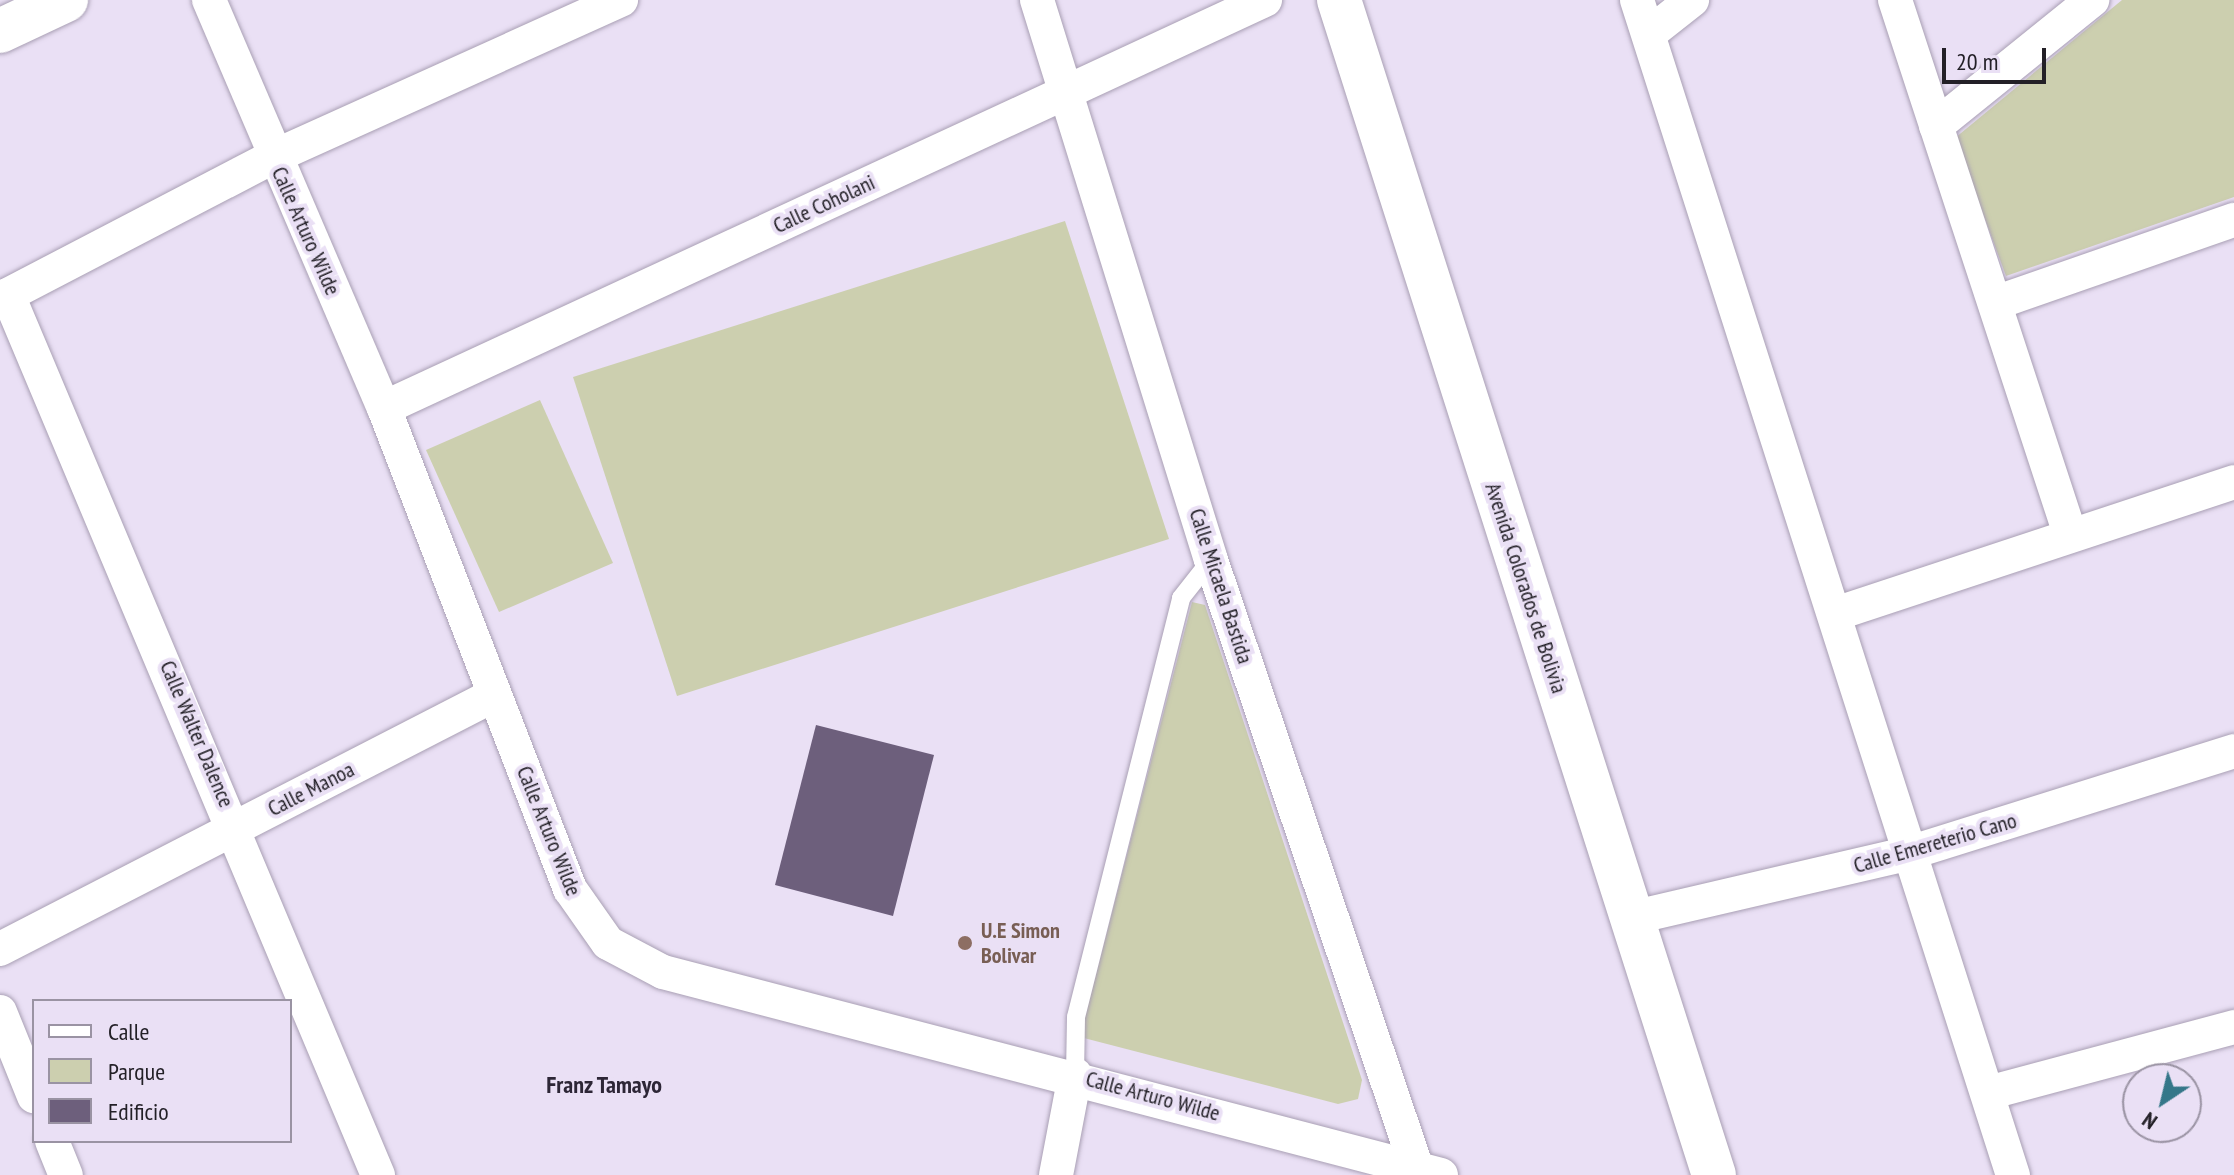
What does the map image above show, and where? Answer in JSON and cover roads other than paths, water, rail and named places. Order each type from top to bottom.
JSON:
[{"type":"street","points":[[0,31],[66,0]]},
{"type":"street","name":"Calle Arturo Wilde","points":[[209,0],[273,157],[384,408],[570,889],[586,919],[630,958],[1429,1172]]},
{"type":"street","points":[[4,297],[273,157],[621,0]]},
{"type":"street","name":"Calle Micaela Bastida","points":[[1037,0],[1211,560],[1429,1172]]},
{"type":"street","name":"Calle Coholani","points":[[384,408],[1265,0]]},
{"type":"street","name":"Avenida Colorados de Bolivia","points":[[1339,0],[1714,1175]]},
{"type":"street","points":[[1637,0],[1835,614],[1906,854],[2013,1175]]},
{"type":"street","points":[[1649,34],[1692,0]]},
{"type":"street","points":[[1895,0],[2070,534]]},
{"type":"street","points":[[1936,126],[2092,0]]},
{"type":"street","points":[[1995,303],[2234,220]]},
{"type":"street","name":"Calle Walter Dalence","points":[[4,297],[237,827],[378,1175]]},
{"type":"street","points":[[1835,614],[2234,482]]},
{"type":"street","name":"Calle Manoa","points":[[0,949],[494,695]]},
{"type":"street","name":"Calle Emereterio Cano","points":[[1631,918],[1906,854],[2234,751]]},
{"type":"street","points":[[0,1012],[32,1091]]},
{"type":"street","points":[[1988,1093],[2233,1030]]},
{"type":"street","points":[[1056,1175],[1075,1075]]},
{"type":"street","points":[[53,1143],[66,1175]]},
{"type":"lane","points":[[1075,1075],[1076,1017],[1181,598],[1211,560]]},
{"type":"place","name":"U.E Simon Bolivar","points":[[965,943]]},
{"type":"district","name":"Franz Tamayo","points":[[604,1085]]}]
